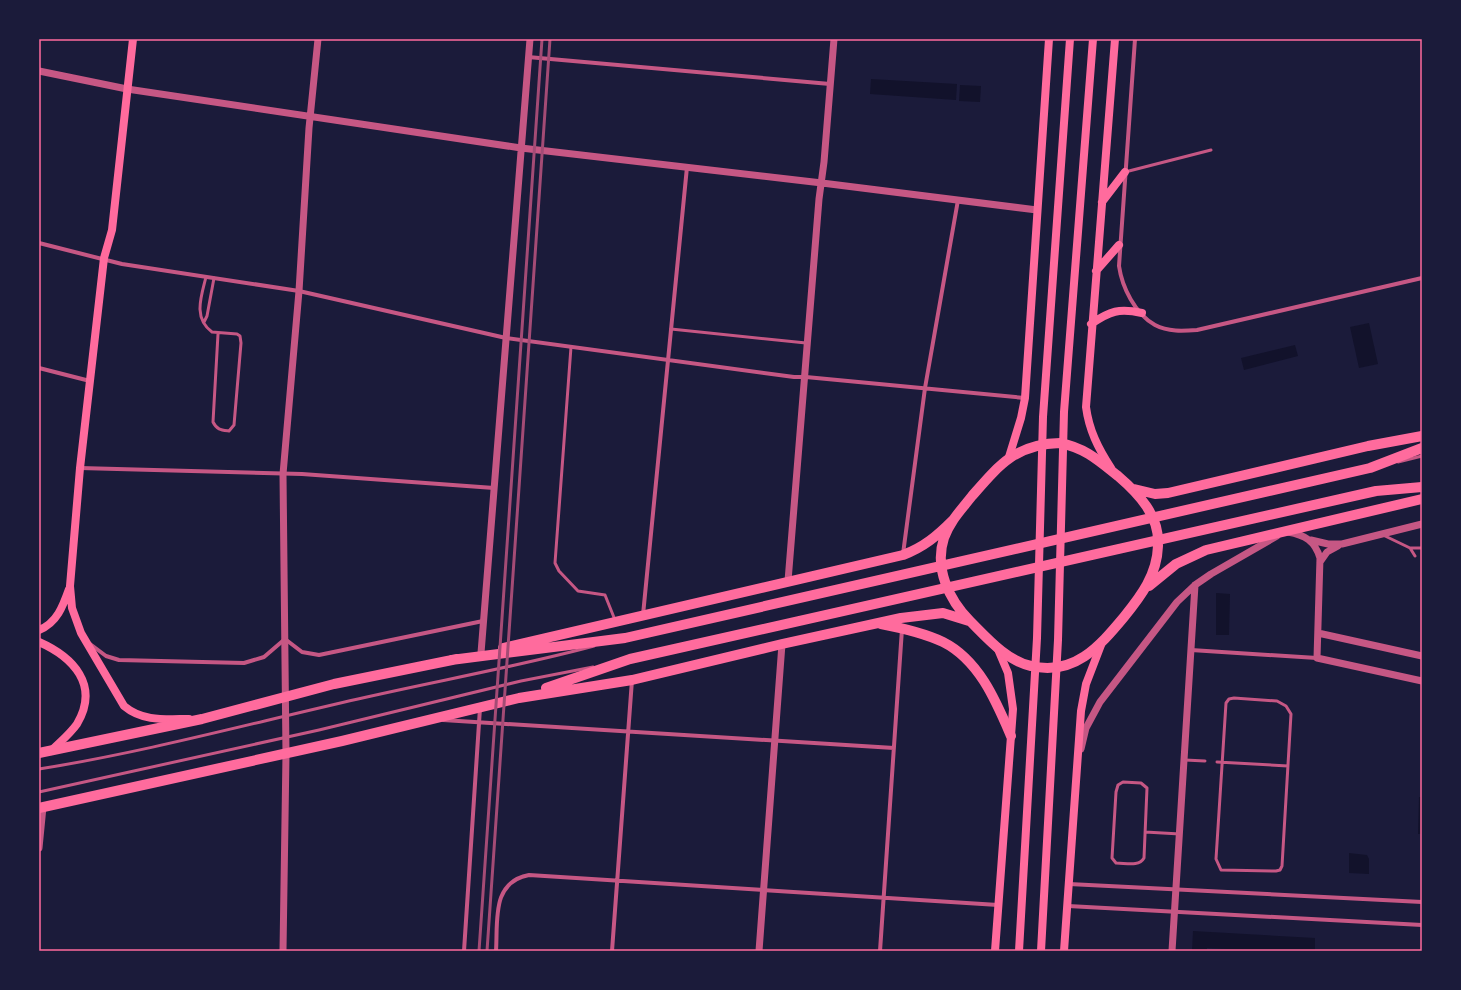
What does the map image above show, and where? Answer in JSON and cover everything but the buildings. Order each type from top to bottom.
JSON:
[{"type":"main road","points":[[133,39],[112,230],[104,258],[80,468],[70,586],[72,608],[80,634],[119,699],[131,712],[150,719],[202,719]]},
{"type":"main road","points":[[1009,457],[1021,418],[1024,398],[1049,39]]},
{"type":"main road","points":[[1019,951],[1037,638],[1043,417],[1070,39]]},
{"type":"main road","points":[[1041,951],[1058,640],[1064,412],[1092,39]]},
{"type":"main road","points":[[1113,472],[1094,440],[1087,419],[1086,394],[1115,39]]},
{"type":"main road","points":[[1102,203],[1125,172]]},
{"type":"main road","points":[[1096,271],[1119,245]]},
{"type":"main road","points":[[1091,324],[1112,312],[1122,310],[1142,313]]},
{"type":"main road","points":[[1134,490],[1155,494],[1168,493],[1421,435]]},
{"type":"main road","points":[[39,752],[51,751],[202,719],[334,684],[451,660],[903,555],[917,550],[929,543],[953,520],[993,471],[1009,457],[1026,448],[1051,443],[1077,446],[1113,472],[1134,490],[1150,510],[1156,526],[1159,545],[1154,572],[1146,589]]},
{"type":"main road","points":[[451,660],[624,638],[1370,468],[1422,448]]},
{"type":"main road","points":[[519,698],[630,659],[1376,491],[1422,487]]},
{"type":"main road","points":[[953,520],[943,541],[942,570],[952,599],[969,621],[996,647],[1020,663],[1045,668],[1060,667],[1075,662],[1101,645],[1146,589],[1171,567],[1189,556],[1206,550],[1422,499]]},
{"type":"main road","points":[[39,630],[51,623],[57,616],[70,586]]},
{"type":"main road","points":[[41,808],[286,754],[519,698],[632,680],[782,644],[922,614],[943,613],[969,621]]},
{"type":"main road","points":[[878,623],[902,628],[945,643],[973,666],[983,680],[1011,736]]},
{"type":"main road","points":[[39,642],[59,652],[76,666],[82,678],[85,690],[84,705],[76,724],[51,751]]},
{"type":"main road","points":[[1064,951],[1083,697],[1101,645]]},
{"type":"main road","points":[[995,951],[1013,709],[1012,691],[1008,673],[996,647]]},
{"type":"street","points":[[283,951],[286,697],[283,474],[299,291],[310,116],[318,39]]},
{"type":"street","points":[[481,653],[530,39]]},
{"type":"street","points":[[788,581],[806,376],[819,199],[822,183],[834,39]]},
{"type":"street","points":[[1135,39],[1119,245],[1119,266],[1121,278],[1131,299],[1142,313],[1155,325],[1172,330],[1197,330],[1422,278]]},
{"type":"street","points":[[528,57],[830,84]]},
{"type":"street","points":[[39,71],[128,89],[521,148],[1037,210]]},
{"type":"street","points":[[643,615],[687,167]]},
{"type":"street","points":[[903,555],[925,388],[958,200]]},
{"type":"street","points":[[39,243],[104,258],[122,264],[299,291],[506,338],[794,377],[806,376],[1024,398]]},
{"type":"street","points":[[39,368],[90,381]]},
{"type":"street","points":[[80,468],[283,474],[494,488]]},
{"type":"street","points":[[1320,562],[1327,552],[1342,544],[1422,524]]},
{"type":"street","points":[[1077,762],[1086,728],[1100,702],[1177,602],[1196,585],[1211,574],[1285,531],[1297,533],[1310,540],[1328,544],[1342,544]]},
{"type":"street","points":[[1310,540],[1318,550],[1320,562],[1317,658]]},
{"type":"street","points":[[1172,951],[1196,585]]},
{"type":"street","points":[[285,639],[302,652],[319,655],[483,621]]},
{"type":"street","points":[[880,951],[902,628]]},
{"type":"street","points":[[80,634],[101,653],[119,660],[244,663],[264,657],[285,639]]},
{"type":"street","points":[[1318,634],[1422,656]]},
{"type":"street","points":[[759,951],[782,644]]},
{"type":"street","points":[[1191,650],[1317,658],[1422,681]]},
{"type":"street","points":[[612,951],[632,680]]},
{"type":"street","points":[[464,951],[480,707]]},
{"type":"street","points":[[430,719],[894,748]]},
{"type":"street","points":[[39,848],[41,808]]},
{"type":"street","points":[[496,951],[499,900],[503,890],[517,877],[529,875],[999,905]]},
{"type":"street","points":[[1069,884],[1422,902]]},
{"type":"street","points":[[1068,906],[1422,925]]},
{"type":"lane","points":[[1125,172],[1211,150]]},
{"type":"lane","points":[[206,277],[199,314],[204,323],[207,328],[218,334],[237,334],[240,336],[241,343],[234,425],[229,431],[216,428],[213,422],[218,334]]},
{"type":"lane","points":[[204,323],[207,316],[214,278]]},
{"type":"lane","points":[[671,329],[808,343]]},
{"type":"lane","points":[[571,346],[555,563],[559,571],[578,591],[605,595],[616,622]]},
{"type":"lane","points":[[1370,468],[1422,456]]},
{"type":"lane","points":[[1376,491],[1422,482]]},
{"type":"lane","points":[[1382,534],[1410,548],[1422,548]]},
{"type":"lane","points":[[1410,548],[1415,556]]},
{"type":"lane","points":[[39,769],[221,731],[366,697],[523,665],[624,638]]},
{"type":"lane","points":[[39,792],[286,737],[521,681],[630,659]]},
{"type":"lane","points":[[1234,698],[1277,701],[1286,706],[1291,714],[1282,866],[1280,870],[1247,872],[1221,870],[1216,859],[1223,762],[1226,703],[1229,699],[1234,698]]},
{"type":"lane","points":[[1184,760],[1205,761]]},
{"type":"lane","points":[[1217,762],[1288,766]]},
{"type":"lane","points":[[1123,782],[1141,783],[1148,788],[1145,832],[1144,858],[1142,862],[1116,863],[1113,861],[1115,799],[1118,785],[1123,782]]},
{"type":"lane","points":[[1145,832],[1180,834]]},
{"type":"shaded area","points":[[871,79],[957,84],[956,100],[870,94]]},
{"type":"shaded area","points":[[960,85],[981,86],[980,102],[959,101]]},
{"type":"shaded area","points":[[1369,323],[1378,364],[1359,368],[1350,327]]},
{"type":"shaded area","points":[[1295,345],[1298,356],[1244,370],[1241,358]]},
{"type":"shaded area","points":[[1216,593],[1230,594],[1229,635],[1216,635]]},
{"type":"shaded area","points":[[1419,797],[1422,797],[1422,834],[1418,834]]},
{"type":"shaded area","points":[[1349,853],[1367,855],[1369,859],[1369,874],[1349,873]]},
{"type":"shaded area","points":[[1193,931],[1315,938],[1315,951],[1268,951],[1207,948],[1207,951],[1192,951]]},
{"type":"railway","points":[[479,951],[542,39]]},
{"type":"railway","points":[[487,951],[550,39]]}]
